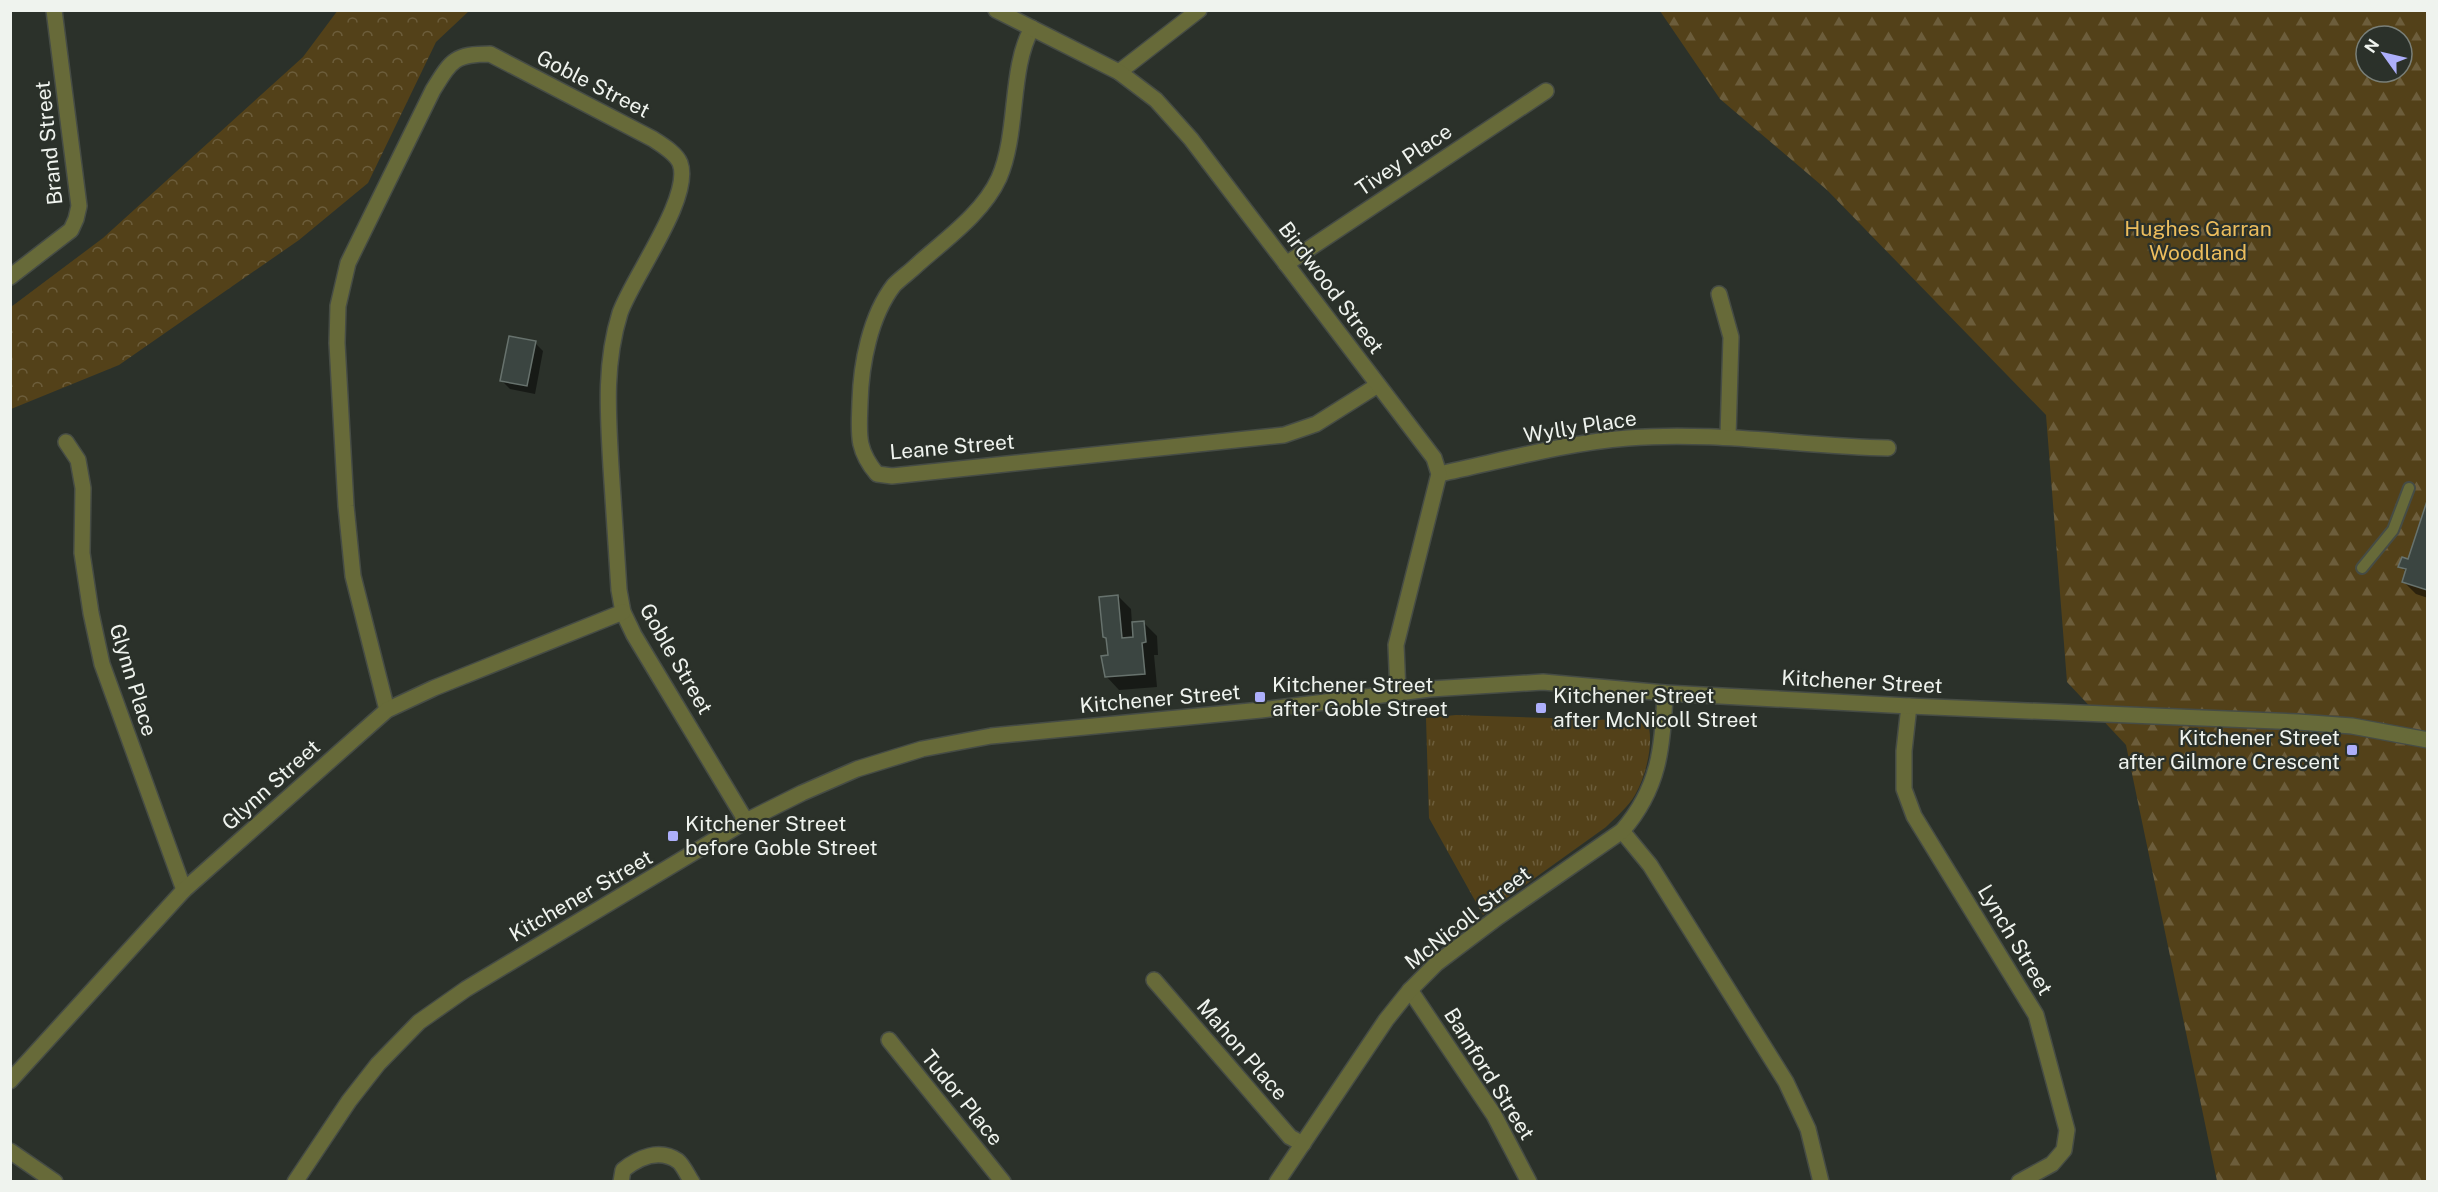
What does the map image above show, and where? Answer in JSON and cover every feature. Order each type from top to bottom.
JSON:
[{"type":"street","name":"Brand Street","points":[[10,278],[71,230],[79,206],[54,10]]},
{"type":"street","name":"Birdwood Street","points":[[996,10],[1119,72],[1156,100],[1191,140],[1434,458],[1439,474]]},
{"type":"street","points":[[1119,72],[1199,10]]},
{"type":"street","name":"Leane Street","points":[[1032,28],[1024,43],[1010,141],[998,179],[977,211],[894,285],[877,314],[861,387],[859,429],[862,453],[878,474],[892,476],[1284,435],[1316,423],[1378,385]]},
{"type":"street","name":"Goble Street","points":[[387,710],[353,576],[346,506],[337,343],[338,306],[348,263],[433,90],[447,67],[467,54],[490,54],[653,139],[668,149],[680,162],[681,185],[673,209],[621,310],[611,346],[607,395],[619,590],[623,612],[634,635],[746,821]]},
{"type":"street","name":"Tivey Place","points":[[1286,264],[1546,91]]},
{"type":"street","points":[[1719,294],[1731,337],[1728,436]]},
{"type":"street","name":"Wylly Place","points":[[1439,474],[1577,445],[1627,438],[1728,436],[1845,447],[1888,448]]},
{"type":"street","name":"Glynn Place","points":[[66,442],[78,460],[83,488],[82,553],[102,664],[184,890]]},
{"type":"street","points":[[1398,693],[1396,645],[1439,474]]},
{"type":"street","name":"Glynn Street","points":[[10,1081],[184,890],[387,710],[434,688],[623,612]]},
{"type":"street","name":"Kitchener Street","points":[[295,1182],[349,1101],[378,1064],[419,1022],[491,973],[746,821],[857,769],[922,749],[992,736],[1261,710],[1398,693],[1543,682],[1665,693],[2352,726],[2427,740]]},
{"type":"street","name":"McNicoll Street","points":[[1277,1182],[1386,1020],[1410,990],[1437,963],[1498,916],[1622,831],[1636,815],[1652,787],[1661,743],[1665,693]]},
{"type":"street","name":"Lynch Street","points":[[1908,706],[1904,751],[1904,789],[1914,816],[2036,1015],[2067,1130],[2064,1150],[2052,1164],[2019,1182]]},
{"type":"street","points":[[1622,831],[1650,865],[1786,1082],[1808,1129],[1821,1182]]},
{"type":"street","name":"Mahon Place","points":[[1154,980],[1290,1137],[1303,1144]]},
{"type":"street","name":"Bamford Street","points":[[1410,990],[1494,1115],[1529,1182]]},
{"type":"street","name":"Tudor Place","points":[[889,1040],[1003,1182]]},
{"type":"street","points":[[10,1151],[55,1182]]},
{"type":"street","points":[[621,1182],[623,1170],[636,1160],[656,1154],[678,1161],[692,1182]]},
{"type":"lane","points":[[2362,568],[2394,530],[2409,488]]},
{"type":"green space","points":[[338,10],[469,11],[436,42],[368,183],[299,240],[119,365],[11,409],[11,307],[103,238],[303,57]]},
{"type":"green space","name":"Hughes Garran Woodland","points":[[1660,11],[2427,11],[2427,1181],[2217,1181],[2126,745],[2067,682],[2046,415],[1827,190],[1720,99]]},
{"type":"green space","points":[[1456,715],[1647,721],[1649,729],[1650,748],[1646,769],[1635,795],[1625,808],[1606,827],[1483,915],[1429,818],[1426,718]]},
{"type":"building","points":[[509,336],[536,341],[527,386],[500,381]]},
{"type":"building","points":[[2427,501],[2427,590],[2402,582],[2406,569],[2398,567],[2402,557],[2408,559]]},
{"type":"building","points":[[1118,595],[1122,638],[1133,637],[1132,622],[1144,621],[1146,642],[1142,643],[1145,674],[1105,677],[1101,656],[1108,655],[1106,638],[1103,637],[1099,597]]},
{"type":"place","name":"Kitchener Street after Goble Street","points":[[1260,697]]},
{"type":"place","name":"Kitchener Street after McNicoll Street","points":[[1541,708]]},
{"type":"place","name":"Kitchener Street after Gilmore Crescent","points":[[2352,750]]},
{"type":"place","name":"Kitchener Street before Goble Street","points":[[673,836]]}]
